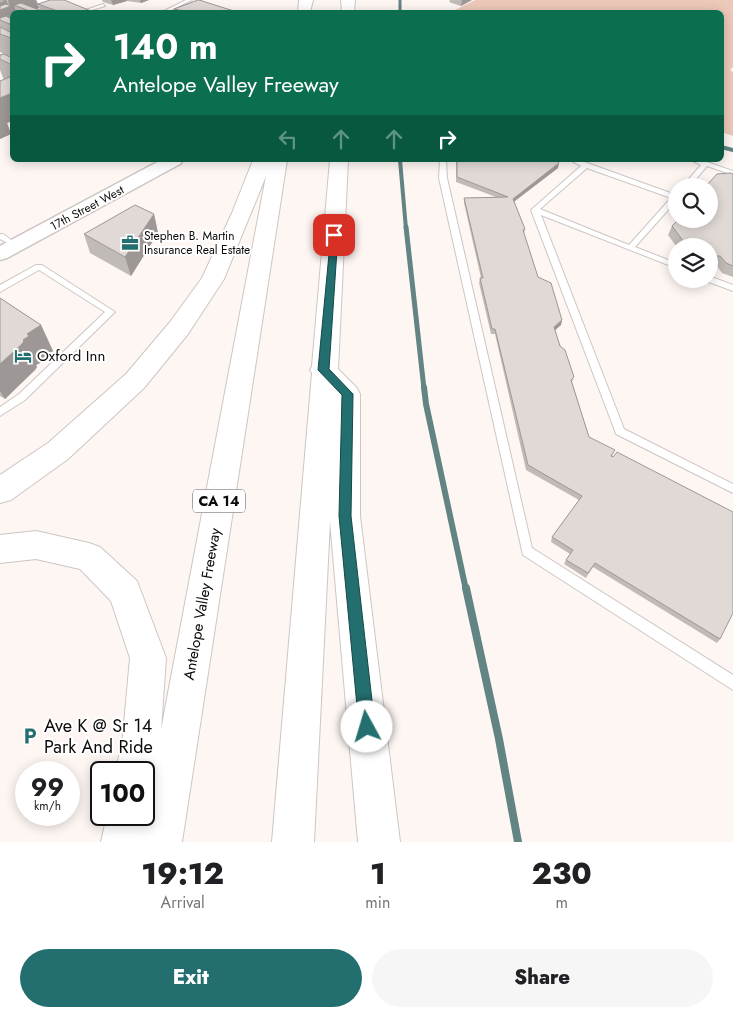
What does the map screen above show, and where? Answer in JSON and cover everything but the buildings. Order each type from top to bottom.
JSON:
[{"type":"highway","points":[[0,491],[58,451],[135,382],[179,328],[213,279],[242,213],[261,162]]},
{"type":"highway","name":"Antelope Valley Freeway","points":[[161,842],[278,162]]},
{"type":"highway","points":[[293,842],[338,162]]},
{"type":"highway","points":[[323,370],[347,394],[345,516],[379,842]]},
{"type":"highway","points":[[0,549],[36,544],[89,557],[125,592],[148,658],[141,745],[137,761]]},
{"type":"highway","points":[[122,842],[125,826]]},
{"type":"street","points":[[42,0],[70,10]]},
{"type":"street","name":"17th Street West","points":[[5,245],[170,162]]},
{"type":"lane","points":[[168,10],[190,0]]},
{"type":"lane","points":[[88,10],[102,5]]},
{"type":"lane","points":[[443,162],[443,178],[527,551],[733,682]]},
{"type":"lane","points":[[578,162],[668,194]]},
{"type":"lane","points":[[700,162],[733,173]]},
{"type":"lane","points":[[693,178],[705,164]]},
{"type":"lane","points":[[535,210],[586,165]]},
{"type":"lane","points":[[630,248],[668,206]]},
{"type":"lane","points":[[535,210],[668,263]]},
{"type":"lane","points":[[535,210],[620,431],[733,489]]},
{"type":"lane","points":[[0,288],[38,267],[111,312],[22,397],[0,412]]},
{"type":"lane","points":[[718,282],[733,288]]},
{"type":"shaded area","points":[[475,0],[733,0],[733,67],[730,70],[733,72],[733,136],[724,133],[724,10],[455,10]]},
{"type":"waterway","points":[[400,0],[400,10]]},
{"type":"waterway","points":[[724,148],[733,150]]},
{"type":"waterway","points":[[400,162],[406,229]]},
{"type":"waterway","points":[[406,227],[424,389]]},
{"type":"waterway","points":[[424,387],[466,590]]},
{"type":"waterway","points":[[466,588],[499,739],[518,842]]},
{"type":"place","name":"Stephen B. Martin Insurance Real Estate","points":[[130,243]]},
{"type":"place","name":"Oxford Inn","points":[[23,356]]},
{"type":"place","name":"Ave K @ Sr 14 Park And Ride","points":[[30,736]]},
{"type":"route","points":[[334,235],[323,370],[347,394],[345,516],[367,727]]}]
